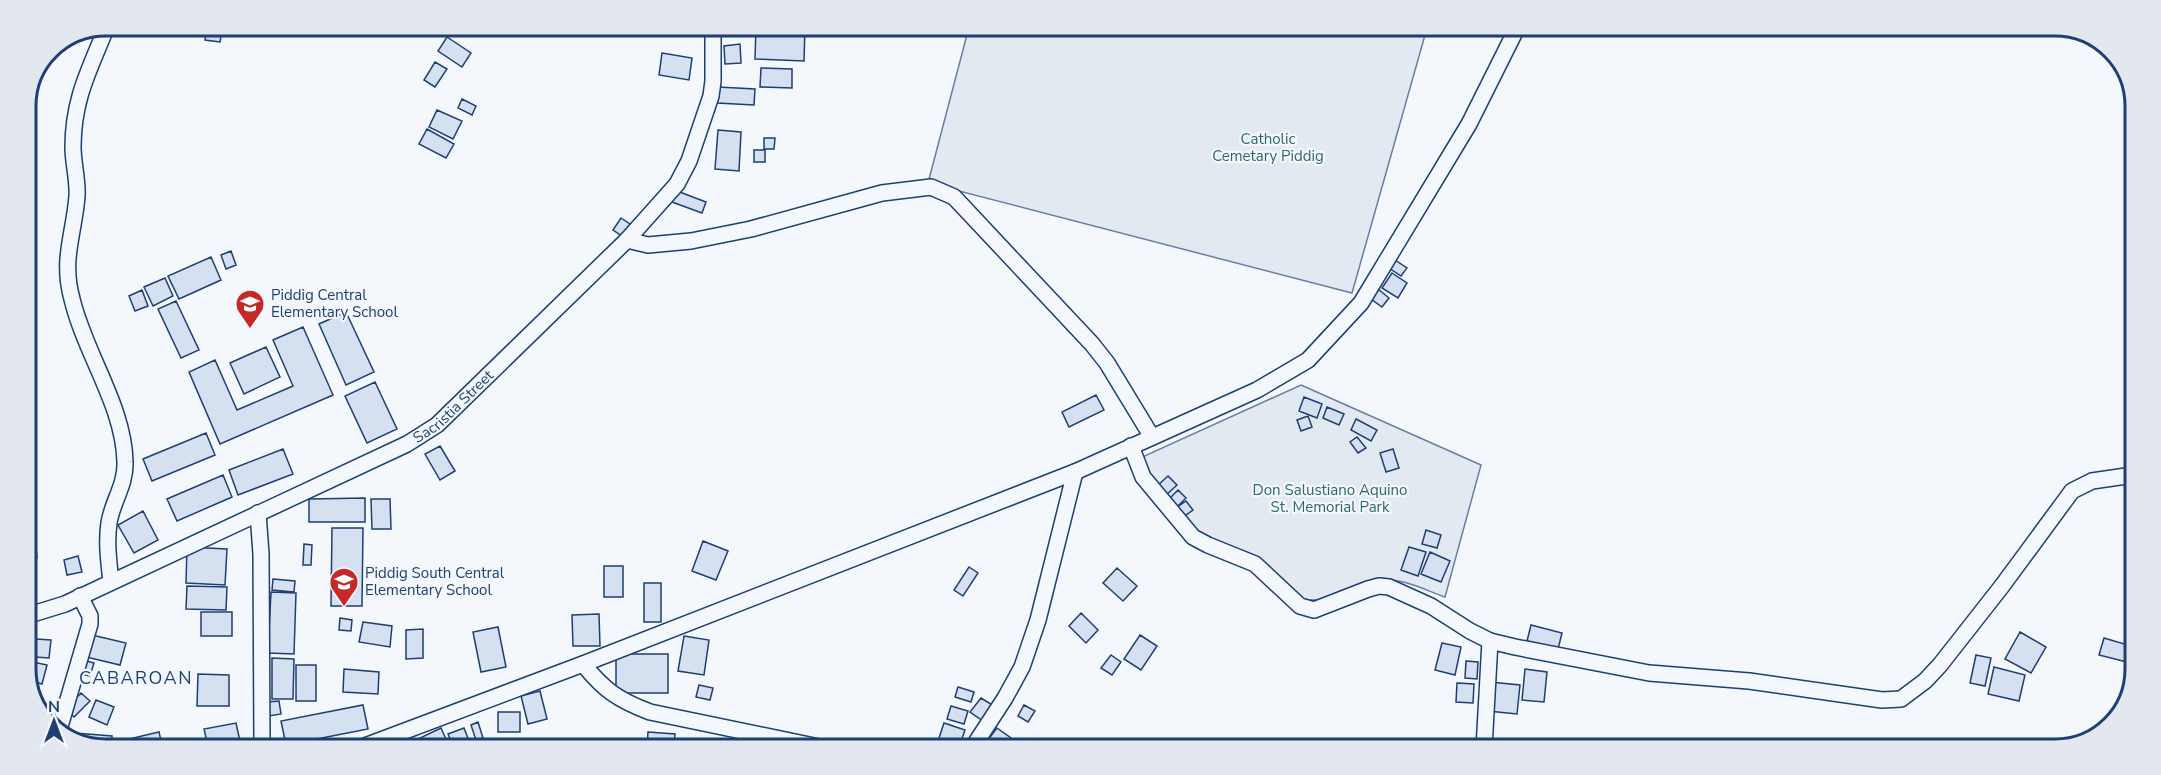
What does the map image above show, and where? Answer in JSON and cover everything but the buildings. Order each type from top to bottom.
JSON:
[{"type":"street","points":[[103,36],[78,99],[73,147],[77,193],[67,259],[67,276],[84,338],[114,408],[125,462],[122,486],[109,521],[107,541],[111,582]]},
{"type":"street","name":"Sacristia Street","points":[[36,613],[65,604],[407,444],[438,425],[627,240],[676,184],[689,161],[707,111],[714,81],[713,36]]},
{"type":"street","points":[[384,739],[583,664],[1075,472],[1257,390],[1308,360],[1361,303],[1469,124],[1513,36]]},
{"type":"street","points":[[627,240],[648,245],[691,241],[751,229],[882,193],[931,187],[941,190],[954,197],[968,211],[1092,344],[1107,363],[1152,437]]},
{"type":"street","points":[[1131,446],[1143,477],[1193,537],[1255,564],[1300,606],[1307,609],[1314,610],[1379,586],[1389,587],[1431,606],[1490,641],[1649,673],[1749,681],[1882,700],[1900,699],[1925,681],[1940,665],[2072,491],[2092,481],[2125,476]]},
{"type":"street","points":[[978,739],[1022,667],[1038,620],[1075,472]]},
{"type":"street","points":[[258,513],[261,554],[262,739]]},
{"type":"street","points":[[60,722],[90,624],[90,616],[80,596]]},
{"type":"street","points":[[1485,739],[1490,641]]},
{"type":"street","points":[[583,664],[600,685],[626,703],[650,712],[780,739]]},
{"type":"green space","name":"Catholic Cemetary Piddig","points":[[967,36],[1425,36],[1352,293],[928,183]]},
{"type":"green space","name":"Don Salustiano Aquino St. Memorial Park","points":[[1301,385],[1481,465],[1445,597],[1414,585],[1381,580],[1331,597],[1310,600],[1300,598],[1197,536],[1156,491],[1140,458]]},
{"type":"place","name":"Piddig Central Elementary School","points":[[250,330]]},
{"type":"place","name":"Piddig South Central Elementary School","points":[[344,608]]},
{"type":"district","name":"CABAROAN","points":[[136,678]]}]
